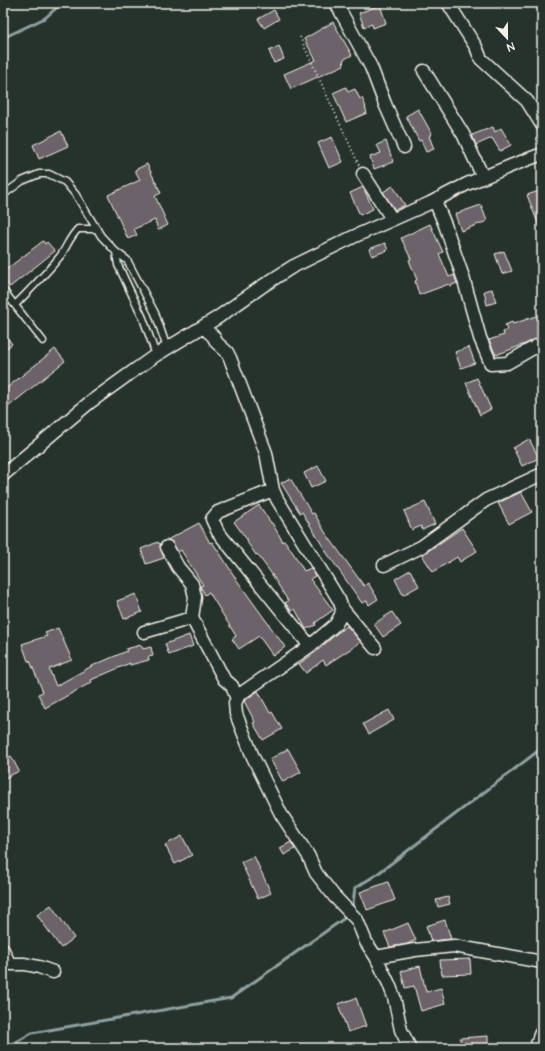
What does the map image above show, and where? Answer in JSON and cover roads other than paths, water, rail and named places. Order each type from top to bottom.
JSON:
[{"type":"main road","points":[[538,1048],[542,1035]]},
{"type":"street","points":[[336,3],[371,67],[404,147]]},
{"type":"street","points":[[448,3],[476,47],[481,59],[527,101],[542,125]]},
{"type":"street","points":[[424,71],[463,134],[483,177]]},
{"type":"street","points":[[3,475],[89,403],[156,355],[203,327],[292,267],[392,219],[435,201],[483,177],[542,154]]},
{"type":"street","points":[[363,174],[392,219]]},
{"type":"street","points":[[435,201],[458,262],[480,338],[491,364],[507,363],[542,343]]},
{"type":"street","points":[[203,327],[227,352],[230,358],[266,452],[273,490],[277,499],[339,600],[342,608],[375,648]]},
{"type":"street","points":[[384,565],[421,547],[486,500],[542,474]]},
{"type":"street","points":[[273,490],[218,512],[212,519],[218,532],[310,646]]},
{"type":"street","points":[[167,547],[178,567],[192,584],[195,597],[192,618],[224,679],[232,686],[237,699]]},
{"type":"street","points":[[342,608],[341,616],[336,624],[310,646],[244,691],[235,703],[236,714],[253,757],[281,814],[308,854],[320,879],[357,920],[366,942],[376,957],[394,997],[402,1030],[410,1048]]},
{"type":"street","points":[[144,632],[192,618]]},
{"type":"street","points":[[376,957],[415,950],[454,946],[542,962]]},
{"type":"street","points":[[3,950],[11,964],[26,964],[53,972]]},
{"type":"lane","points":[[3,195],[22,180],[39,174],[49,174],[65,182],[76,194],[97,229],[116,252],[127,260],[155,313],[167,348]]},
{"type":"lane","points":[[15,305],[44,276],[62,252],[72,235],[78,229],[97,229]]},
{"type":"lane","points":[[116,252],[118,265],[143,318],[156,355]]},
{"type":"lane","points":[[3,290],[43,341]]},
{"type":"waterway","points":[[3,38],[45,18],[62,3]]},
{"type":"waterway","points":[[352,911],[355,888],[376,875],[542,748]]},
{"type":"waterway","points":[[6,1048],[32,1033],[231,998],[349,915]]}]
